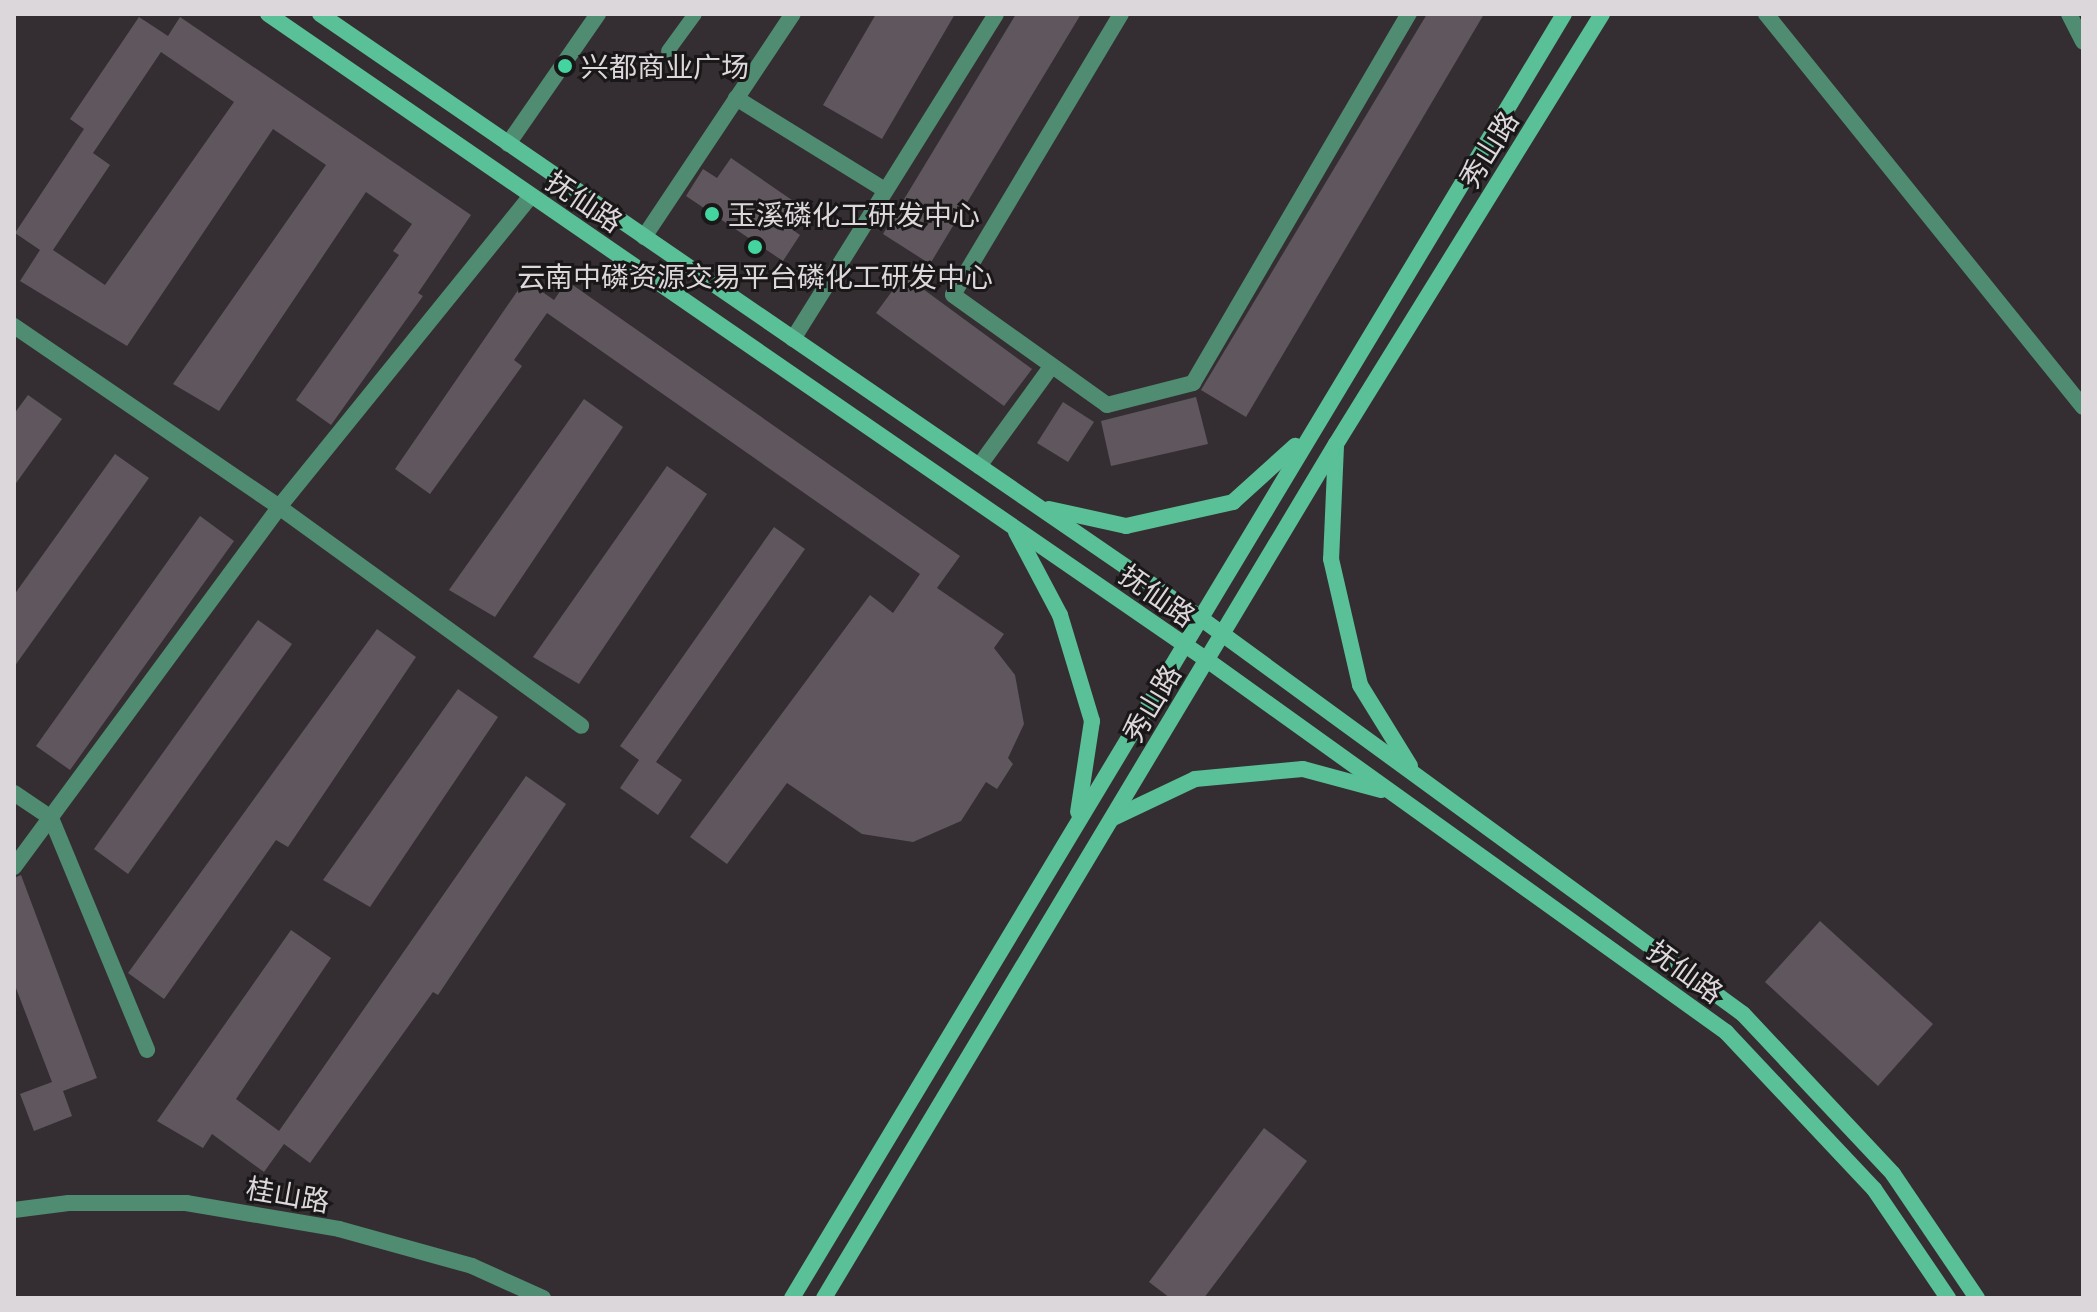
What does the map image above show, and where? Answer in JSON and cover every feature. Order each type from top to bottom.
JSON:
[{"type":"street","name":"抚仙路","points":[[268,14],[1207,660],[1726,1032],[1874,1189],[1948,1298]]},
{"type":"street","name":"抚仙路","points":[[320,14],[1199,617],[1743,1014],[1893,1174],[1977,1298]]},
{"type":"street","points":[[508,144],[598,14]]},
{"type":"street","points":[[644,237],[793,14]]},
{"type":"street","points":[[793,339],[996,14]]},
{"type":"street","points":[[1121,14],[953,295],[1107,405],[1193,383],[1409,14]]},
{"type":"street","name":"秀山路","points":[[792,1298],[1308,434],[1564,14]]},
{"type":"street","name":"秀山路","points":[[824,1298],[1336,444],[1602,14]]},
{"type":"street","points":[[1766,14],[2083,407]]},
{"type":"street","points":[[2069,14],[2083,42]]},
{"type":"street","points":[[736,98],[885,190]]},
{"type":"street","points":[[14,867],[279,507],[531,196]]},
{"type":"street","points":[[14,326],[279,507],[581,726]]},
{"type":"street","points":[[979,466],[1051,367]]},
{"type":"street","points":[[1038,506],[1126,526],[1233,502],[1308,434]]},
{"type":"street","points":[[1336,444],[1331,559],[1360,685],[1415,774]]},
{"type":"street","points":[[1013,527],[1060,615],[1092,721],[1077,822]]},
{"type":"street","points":[[1111,819],[1195,779],[1303,769],[1395,794]]},
{"type":"street","points":[[14,793],[51,818],[147,1050]]},
{"type":"street","name":"桂山路","points":[[14,1210],[69,1203],[201,1205],[339,1229],[472,1266],[543,1298]]},
{"type":"lane","points":[[668,51],[695,14]]},
{"type":"building","points":[[876,14],[955,14],[882,139],[823,105]]},
{"type":"building","points":[[1016,14],[1081,14],[930,264],[883,234]]},
{"type":"building","points":[[1427,14],[1484,14],[1246,417],[1201,390]]},
{"type":"building","points":[[139,17],[168,36],[180,17],[471,215],[418,293],[423,296],[331,425],[296,400],[399,255],[393,251],[412,224],[366,192],[219,411],[173,384],[326,165],[273,129],[127,346],[20,281],[40,250],[15,233],[84,129],[70,119]],"holes":[[[161,52],[234,102],[105,285],[53,250],[110,165],[93,153]]]},
{"type":"building","points":[[731,158],[802,207],[789,227],[800,235],[783,261],[686,196],[703,169],[717,178]]},
{"type":"building","points":[[904,275],[1032,369],[1004,406],[876,313]]},
{"type":"building","points":[[525,280],[554,300],[567,281],[960,556],[937,588],[1004,634],[994,648],[1015,675],[1024,724],[1008,758],[1013,764],[997,789],[986,782],[961,821],[913,842],[862,834],[787,783],[727,864],[690,837],[870,595],[893,613],[920,574],[547,313],[514,360],[522,366],[430,494],[395,469]]},
{"type":"building","points":[[28,395],[62,419],[14,486],[14,414]]},
{"type":"building","points":[[1196,397],[1208,444],[1111,466],[1101,421]]},
{"type":"building","points":[[584,399],[623,427],[495,617],[449,590]]},
{"type":"building","points":[[1063,402],[1094,422],[1068,462],[1037,443]]},
{"type":"building","points":[[115,454],[149,478],[14,667],[14,595]]},
{"type":"building","points":[[667,466],[707,494],[579,684],[533,657]]},
{"type":"building","points":[[200,516],[234,541],[70,770],[36,746]]},
{"type":"building","points":[[774,527],[805,549],[656,762],[682,780],[658,815],[620,788],[639,760],[620,746]]},
{"type":"building","points":[[258,620],[292,644],[128,874],[94,849]]},
{"type":"building","points":[[377,629],[416,657],[288,847],[276,840],[164,999],[128,973]]},
{"type":"building","points":[[458,689],[498,717],[370,907],[323,880]]},
{"type":"building","points":[[526,776],[566,804],[438,995],[433,992],[310,1163],[284,1144],[264,1172],[212,1134],[203,1148],[157,1121],[291,930],[331,958],[236,1099],[279,1131]]},
{"type":"building","points":[[21,875],[97,1078],[63,1091],[72,1116],[34,1131],[20,1094],[52,1082],[14,983],[14,878]]},
{"type":"building","points":[[1820,921],[1933,1024],[1878,1086],[1765,982]]},
{"type":"building","points":[[1264,1128],[1307,1161],[1204,1298],[1170,1298],[1149,1282]]},
{"type":"place","name":"兴都商业广场","points":[[565,66]]},
{"type":"place","name":"玉溪磷化工研发中心","points":[[712,214]]},
{"type":"place","name":"云南中磷资源交易平台磷化工研发中心","points":[[755,247]]}]
